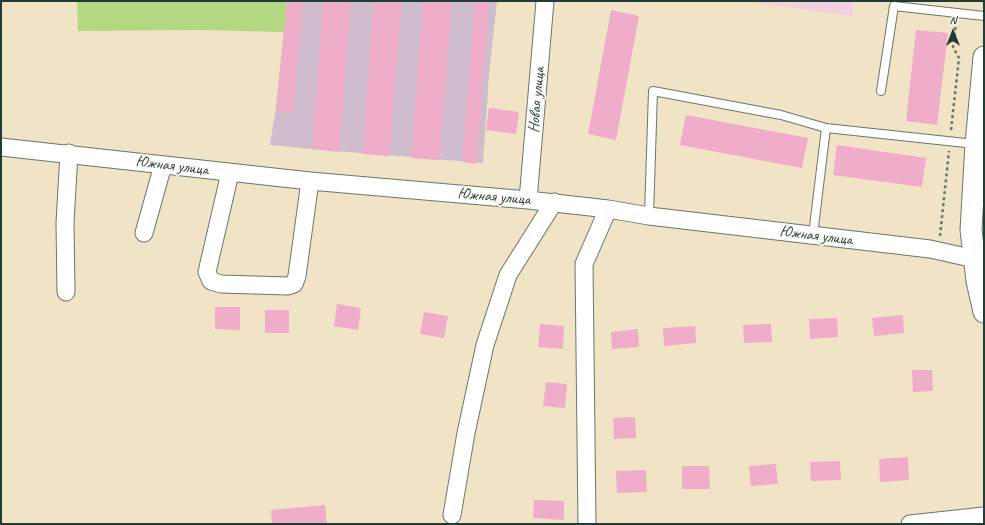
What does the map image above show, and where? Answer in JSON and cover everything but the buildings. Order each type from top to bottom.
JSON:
[{"type":"street","name":"Новая улица","points":[[528,200],[545,1]]},
{"type":"street","points":[[984,57],[976,144],[971,230],[979,262],[978,281],[984,312]]},
{"type":"street","name":"Южная улица","points":[[1,146],[230,173],[554,202],[649,216],[930,249],[979,262]]},
{"type":"street","points":[[66,292],[65,224],[68,154]]},
{"type":"street","points":[[144,233],[163,165]]},
{"type":"street","points":[[230,173],[207,272],[211,281],[221,284],[288,286],[294,284],[297,276],[310,181]]},
{"type":"street","points":[[452,520],[466,433],[485,345],[508,276],[554,202]]},
{"type":"street","points":[[587,524],[584,264],[608,209]]},
{"type":"street","points":[[910,524],[984,516]]},
{"type":"lane","points":[[881,91],[894,6],[984,16]]},
{"type":"lane","points":[[649,216],[653,91],[782,115],[826,128],[976,144]]},
{"type":"lane","points":[[813,235],[826,128]]},
{"type":"shaded area","points":[[287,1],[497,1],[489,75],[483,163],[270,145],[275,115]]},
{"type":"shaded area","points":[[745,1],[854,1],[852,16]]},
{"type":"green space","points":[[77,1],[287,1],[285,32],[200,30],[78,31]]}]
